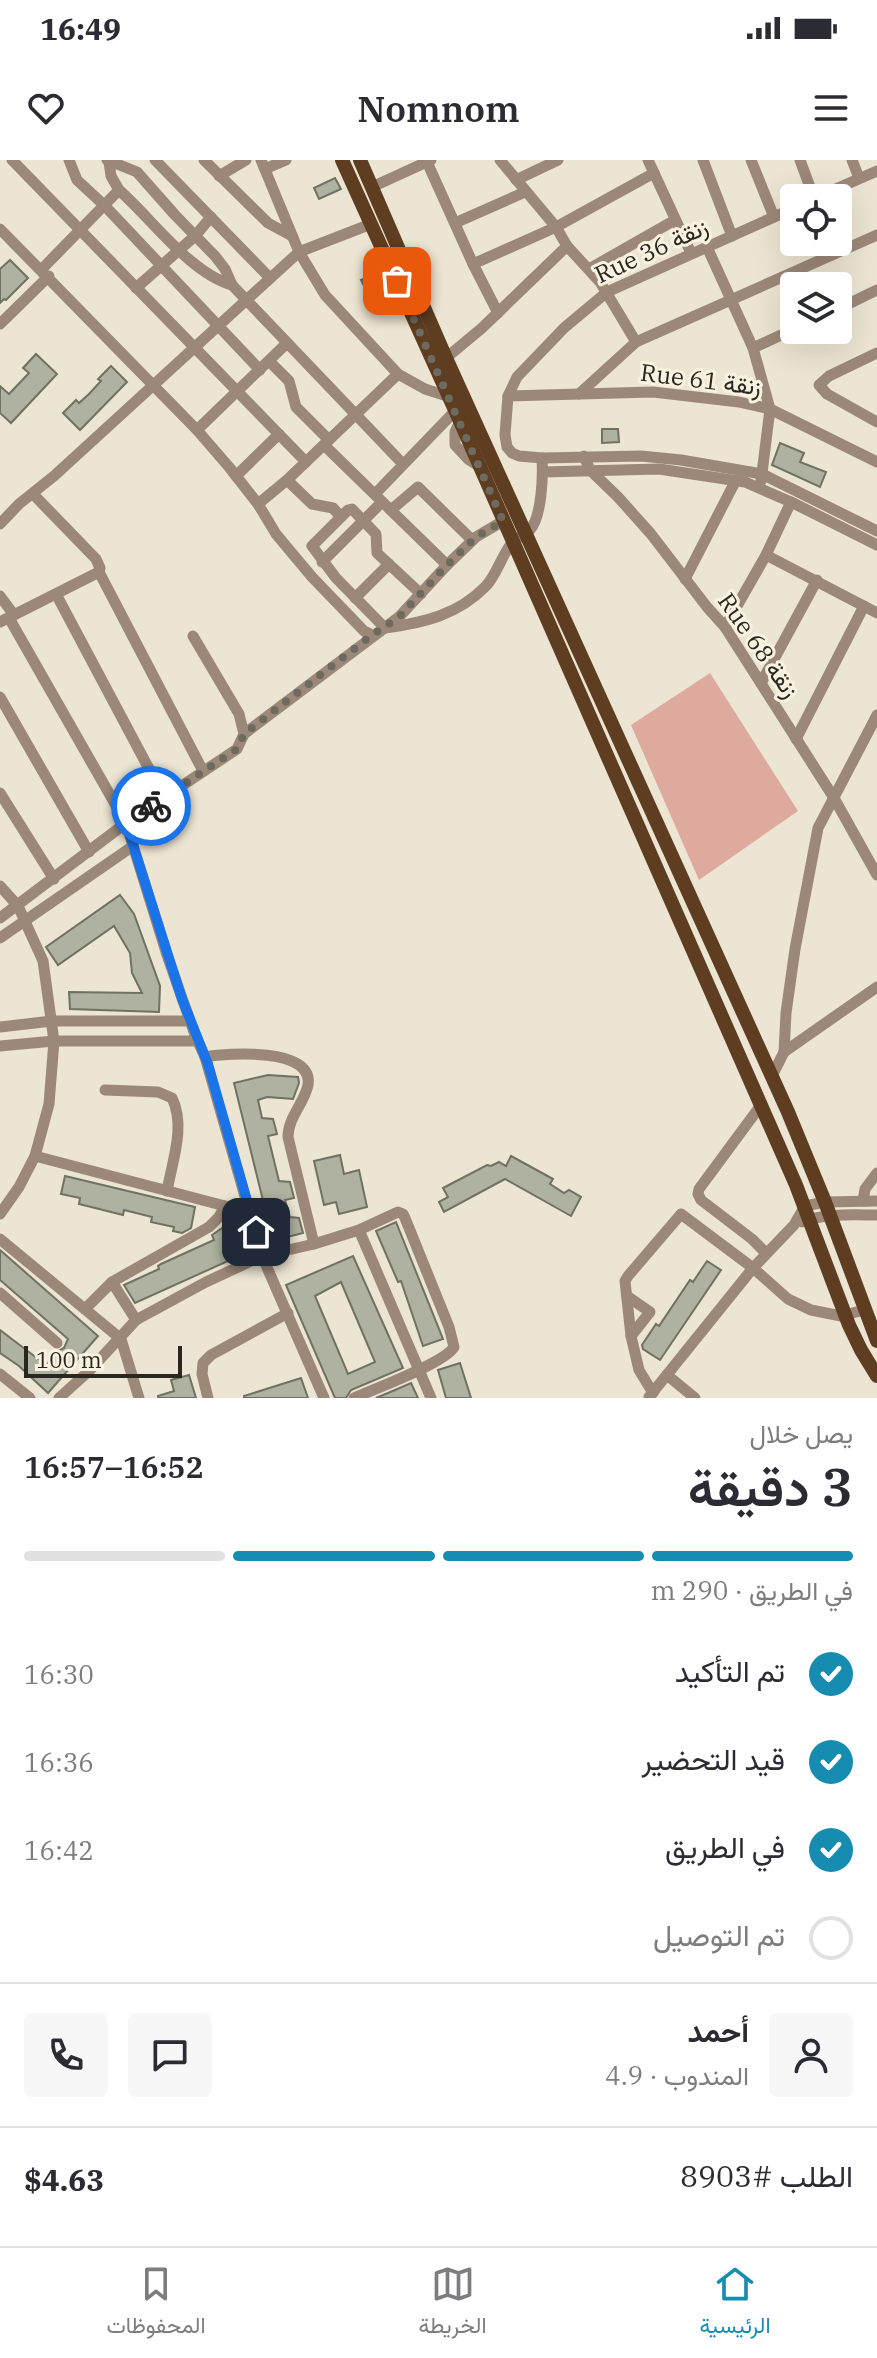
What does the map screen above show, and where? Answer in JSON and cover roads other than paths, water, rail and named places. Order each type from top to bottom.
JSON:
[{"type":"main road","points":[[342,160],[761,1105],[808,1213],[846,1316],[877,1376]]},
{"type":"main road","points":[[360,160],[446,358],[772,1076],[828,1209],[877,1341]]},
{"type":"street","points":[[12,160],[306,462]]},
{"type":"street","points":[[69,160],[77,180],[260,370]]},
{"type":"street","points":[[137,172],[153,160],[270,278]]},
{"type":"street","points":[[204,160],[268,223],[292,236]]},
{"type":"street","points":[[219,176],[246,160]]},
{"type":"street","points":[[286,160],[263,165],[299,252],[325,295],[398,374],[455,409],[402,463],[383,502],[322,562]]},
{"type":"street","points":[[500,160],[607,292],[636,342]]},
{"type":"street","points":[[516,180],[558,160]]},
{"type":"street","points":[[648,160],[691,253]]},
{"type":"street","points":[[703,160],[732,236]]},
{"type":"street","points":[[751,160],[774,217]]},
{"type":"street","points":[[800,160],[809,184]]},
{"type":"street","points":[[852,160],[859,178]]},
{"type":"street","points":[[232,285],[217,281],[199,268],[119,190],[111,176],[108,161],[137,172],[225,269],[232,285],[402,463]]},
{"type":"street","points":[[372,187],[429,161],[473,264],[498,313]]},
{"type":"street","points":[[846,184],[877,171]]},
{"type":"street","points":[[473,264],[556,227],[654,173]]},
{"type":"street","points":[[0,324],[81,229],[119,190]]},
{"type":"street","points":[[455,223],[525,192]]},
{"type":"street","name":"Rue 36 زنقة","points":[[508,396],[517,377],[564,328],[607,292],[780,214]]},
{"type":"street","points":[[136,288],[195,236],[211,217]]},
{"type":"street","points":[[589,269],[675,220]]},
{"type":"street","points":[[0,524],[299,252],[371,224]]},
{"type":"street","points":[[0,229],[197,430],[258,504],[276,534],[323,589],[364,631],[372,635]]},
{"type":"street","points":[[852,242],[877,235]]},
{"type":"street","points":[[446,358],[567,246]]},
{"type":"street","points":[[707,247],[753,348],[770,409],[761,488]]},
{"type":"street","points":[[579,394],[636,342],[730,300],[816,256]]},
{"type":"street","points":[[852,302],[877,290]]},
{"type":"street","points":[[753,348],[780,335]]},
{"type":"street","points":[[197,430],[287,343]]},
{"type":"street","points":[[877,353],[829,376],[819,385],[827,394],[877,422]]},
{"type":"street","points":[[269,361],[289,381],[296,407],[326,442],[447,565]]},
{"type":"street","points":[[258,504],[398,374]]},
{"type":"street","name":"Rue 61 زنقة","points":[[508,396],[653,392],[770,409],[877,462]]},
{"type":"street","points":[[508,396],[507,447],[519,456],[641,456],[762,474],[877,531]]},
{"type":"street","points":[[236,476],[279,434]]},
{"type":"street","name":"Rue 68 زنقة","points":[[584,456],[590,470],[651,534],[725,627],[834,798],[877,875]]},
{"type":"street","points":[[385,628],[433,620],[450,612],[487,585],[512,541],[526,534],[537,518],[542,458]]},
{"type":"street","points":[[543,472],[659,469],[736,480],[761,488],[877,545]]},
{"type":"street","points":[[287,480],[312,504],[333,508],[341,517]]},
{"type":"street","points":[[685,579],[736,480]]},
{"type":"street","points":[[383,502],[419,487],[472,540]]},
{"type":"street","points":[[33,494],[96,559],[99,572],[203,771]]},
{"type":"street","points":[[725,627],[766,555],[791,502]]},
{"type":"street","points":[[385,628],[336,578],[312,546],[341,517],[350,509],[365,521],[376,534],[377,553],[421,594]]},
{"type":"street","points":[[0,918],[126,823],[237,749],[244,734],[385,628],[472,540],[503,521]]},
{"type":"street","points":[[766,555],[877,613]]},
{"type":"street","points":[[355,598],[389,564]]},
{"type":"street","points":[[7,618],[99,572]]},
{"type":"street","points":[[323,589],[336,578]]},
{"type":"street","points":[[761,683],[817,580]]},
{"type":"street","points":[[56,594],[164,797]]},
{"type":"street","points":[[0,596],[7,618],[126,823],[190,1021],[205,1057],[262,1256],[324,1398]]},
{"type":"street","points":[[796,739],[864,606]]},
{"type":"street","points":[[193,636],[239,714],[244,734]]},
{"type":"street","points":[[0,697],[89,852]]},
{"type":"street","points":[[772,1076],[784,1052],[795,949],[818,828],[872,738],[877,715]]},
{"type":"street","points":[[0,793],[54,879]]},
{"type":"street","points":[[0,938],[133,846]]},
{"type":"street","points":[[0,886],[18,906],[43,961],[54,1041],[49,1104],[35,1156],[0,1214]]},
{"type":"street","points":[[784,1052],[877,987]]},
{"type":"street","points":[[0,1027],[52,1021],[190,1021]]},
{"type":"street","points":[[0,1046],[54,1041],[197,1041]]},
{"type":"street","points":[[205,1057],[234,1053],[265,1055],[304,1067],[308,1074],[307,1088],[292,1116],[288,1137],[314,1244]]},
{"type":"street","points":[[105,1090],[158,1092],[172,1098],[179,1124],[167,1191]]},
{"type":"street","points":[[761,1105],[698,1194],[701,1200],[766,1253]]},
{"type":"street","points":[[35,1156],[225,1206],[250,1208]]},
{"type":"street","points":[[863,1201],[865,1189],[877,1173]]},
{"type":"street","points":[[864,1310],[846,1316],[811,1310],[788,1299],[753,1268],[681,1214],[625,1281],[631,1336],[639,1370],[651,1396],[753,1268],[794,1225],[808,1213],[877,1201]]},
{"type":"street","points":[[85,1309],[112,1282],[209,1227],[225,1206]]},
{"type":"street","points":[[828,1209],[877,1215]]},
{"type":"street","points":[[59,1398],[121,1339],[136,1320],[262,1256],[359,1230],[398,1212],[405,1218],[449,1327],[454,1347],[450,1353],[420,1369],[354,1398]]},
{"type":"street","points":[[359,1230],[431,1398]]},
{"type":"street","points":[[0,1239],[121,1339],[139,1398]]},
{"type":"street","points":[[112,1282],[136,1320]]},
{"type":"street","points":[[0,1293],[57,1343]]},
{"type":"street","points":[[627,1296],[650,1312],[631,1336]]},
{"type":"street","points":[[208,1398],[202,1374],[203,1363],[211,1355],[288,1313]]},
{"type":"street","points":[[0,1374],[30,1398]]},
{"type":"street","points":[[667,1375],[695,1398]]}]
